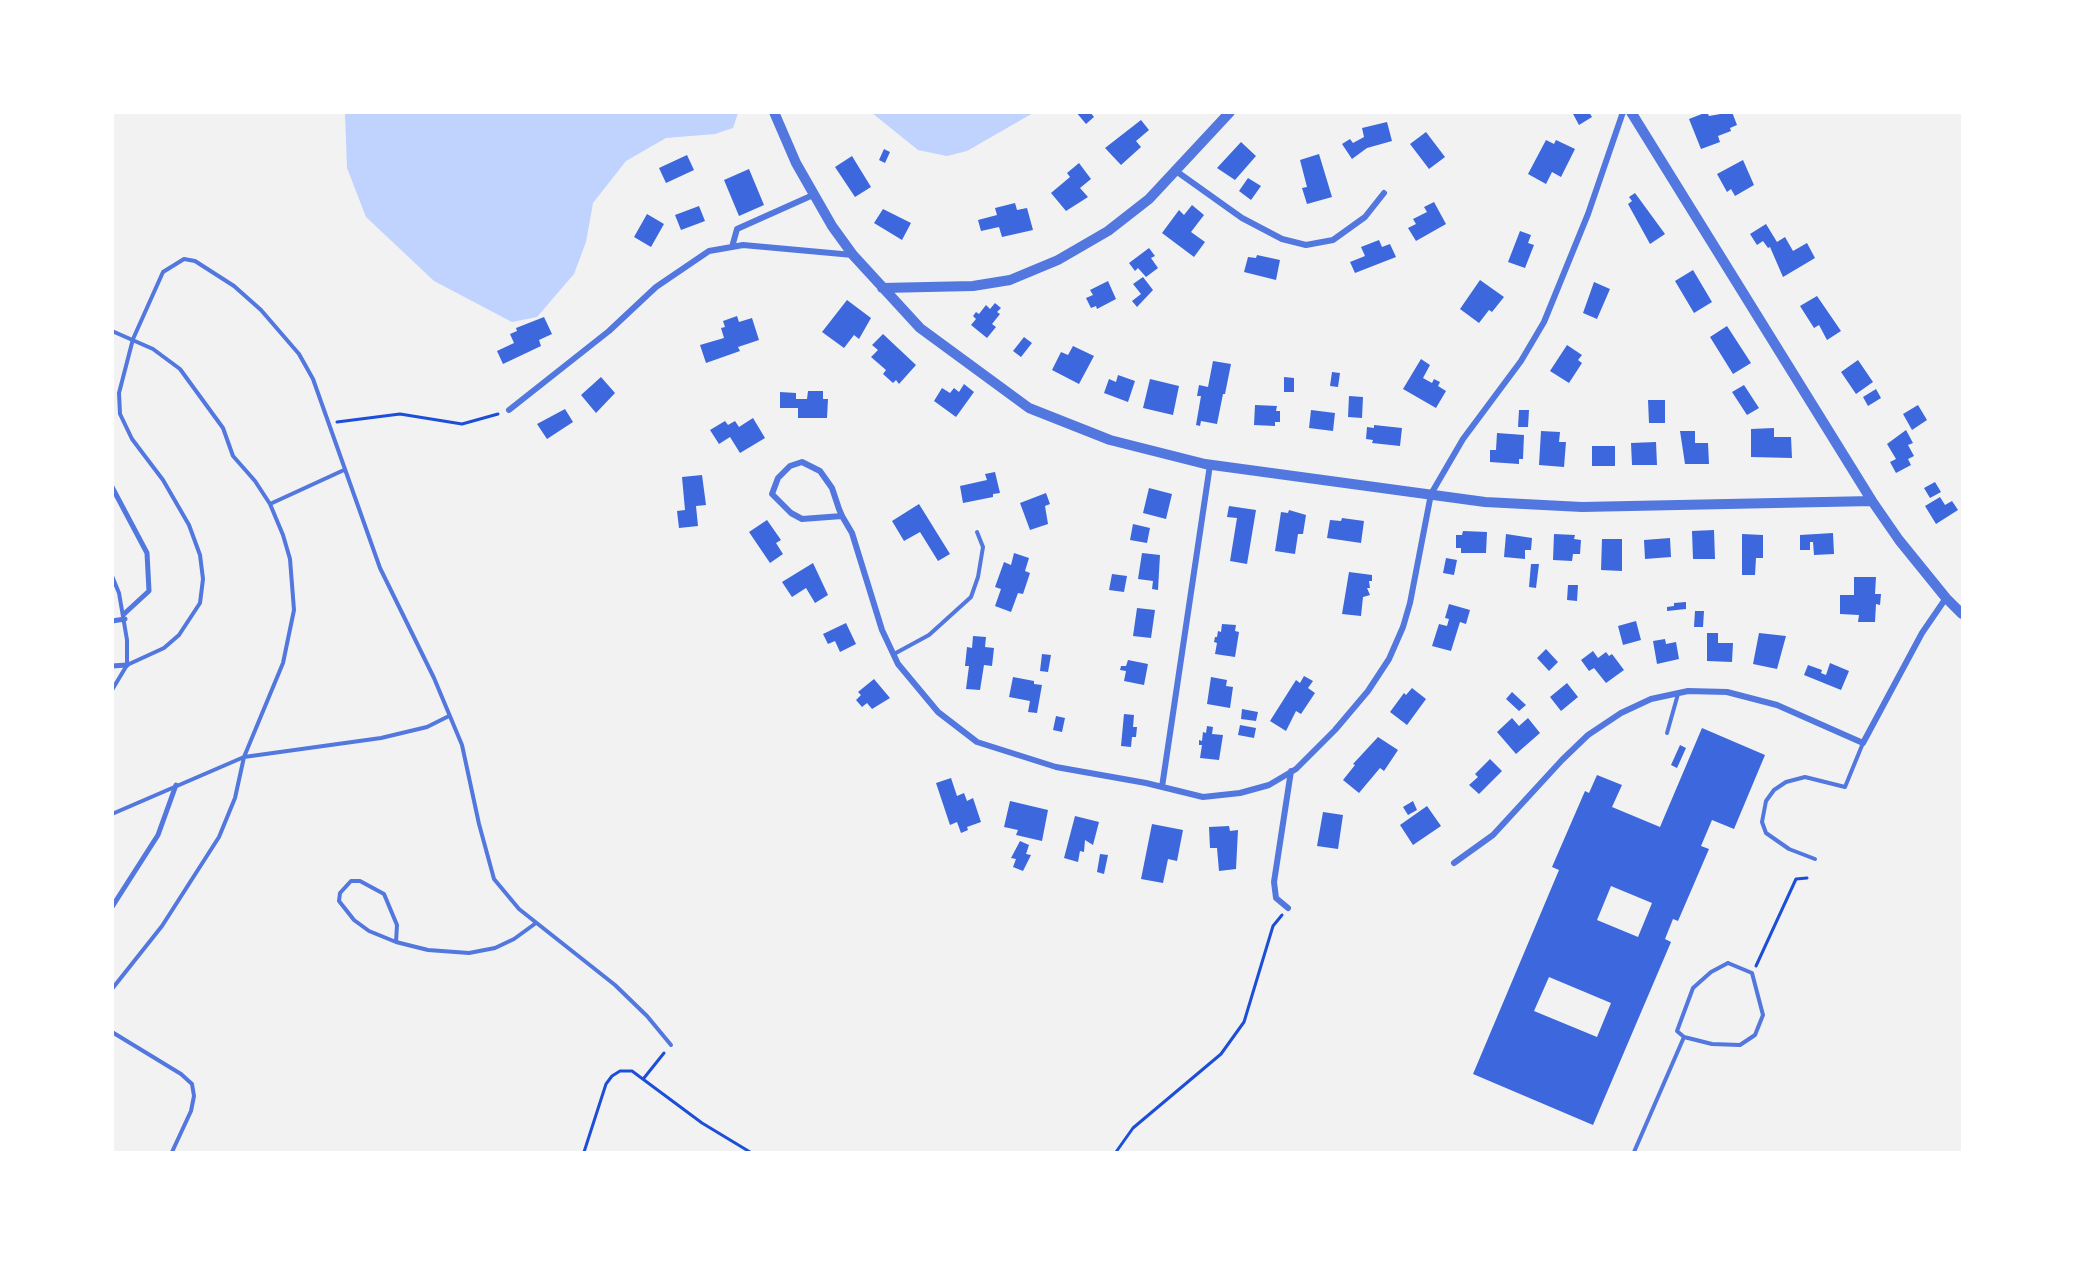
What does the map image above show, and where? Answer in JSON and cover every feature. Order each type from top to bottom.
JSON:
[{"type":"street","points":[[774,112],[813,195],[853,255],[920,328],[1029,408],[1110,440],[1210,465],[1485,502],[1582,507],[1872,501]]},
{"type":"street","points":[[882,288],[973,286],[1010,280],[1058,260],[1108,231],[1149,199],[1230,112]]},
{"type":"street","points":[[843,516],[802,519],[791,513],[772,494],[778,478],[790,466],[802,462],[820,471],[832,488],[852,533],[882,630],[898,664],[938,712],[977,742],[1056,767],[1203,797],[1240,793],[1269,785],[1291,771],[1335,730],[1368,691],[1389,659],[1403,627],[1410,603],[1431,494],[1463,439],[1521,361],[1544,322],[1588,214],[1623,112]]},
{"type":"street","points":[[1631,112],[1872,501],[1899,540],[1946,598],[1962,614]]},
{"type":"street","points":[[1176,171],[1242,218],[1282,239],[1306,245],[1333,240],[1365,217],[1384,193]]},
{"type":"street","points":[[732,247],[737,229],[813,195]]},
{"type":"street","points":[[509,411],[609,331],[656,288],[709,251],[743,245],[853,255]]},
{"type":"street","points":[[1162,787],[1210,465]]},
{"type":"street","points":[[112,487],[147,553],[149,591],[124,616],[112,621]]},
{"type":"street","points":[[1454,863],[1493,835],[1555,767],[1588,735],[1621,713],[1651,699],[1678,693],[1727,692],[1778,705],[1863,743],[1922,633],[1946,598]]},
{"type":"street","points":[[112,666],[127,664]]},
{"type":"street","points":[[1288,908],[1276,898],[1274,882],[1291,771]]},
{"type":"street","points":[[112,907],[158,835],[176,785]]},
{"type":"lane","points":[[127,664],[164,648],[179,635],[200,603],[203,579],[200,555],[189,525],[163,480],[132,438],[120,414],[119,393],[133,339],[163,272],[184,260],[195,261],[226,280],[261,310],[299,354],[313,379],[380,568],[429,668],[462,745],[478,824],[495,879],[505,894],[536,923],[615,985],[647,1016],[671,1045]]},
{"type":"lane","points":[[112,332],[133,339],[165,357],[186,376],[223,428],[233,456],[255,481],[270,504],[290,559],[294,610],[284,663],[244,757],[236,798],[219,837],[162,926],[112,989]]},
{"type":"lane","points":[[270,504],[344,470]]},
{"type":"lane","points":[[893,655],[929,635],[970,597],[978,577],[983,547],[977,532]]},
{"type":"lane","points":[[112,576],[124,616],[127,664],[112,690]]},
{"type":"lane","points":[[1667,733],[1678,693]]},
{"type":"lane","points":[[112,814],[244,757],[381,738],[427,727],[448,716]]},
{"type":"lane","points":[[1815,859],[1789,849],[1766,833],[1762,822],[1766,801],[1774,790],[1786,782],[1805,777],[1845,787],[1863,743]]},
{"type":"lane","points":[[396,942],[397,925],[384,894],[360,881],[351,881],[340,893],[339,901],[343,910],[369,931],[396,942],[428,950],[470,953],[505,943],[536,923]]},
{"type":"lane","points":[[1728,963],[1752,973],[1763,1015],[1755,1035],[1740,1045],[1712,1044],[1684,1037],[1677,1031],[1693,988],[1705,977],[1728,963]]},
{"type":"lane","points":[[112,1032],[182,1074],[192,1083],[194,1096],[191,1112],[172,1152]]},
{"type":"lane","points":[[1634,1152],[1684,1037]]},
{"type":"path","points":[[328,423],[400,414],[462,424],[509,411]]},
{"type":"path","points":[[1752,973],[1796,879],[1807,878]]},
{"type":"path","points":[[1116,1152],[1133,1128],[1221,1054],[1244,1022],[1273,926],[1288,908]]},
{"type":"path","points":[[644,1079],[671,1045]]},
{"type":"path","points":[[584,1152],[599,1101],[612,1076],[620,1071],[632,1071],[702,1123],[750,1152]]},
{"type":"water","points":[[345,112],[738,113],[733,128],[715,134],[666,138],[626,161],[593,203],[586,242],[574,274],[537,317],[512,322],[434,281],[366,217],[347,168]]},
{"type":"water","points":[[872,113],[1033,113],[967,151],[947,156],[918,150]]},
{"type":"building","points":[[1076,112],[1090,112],[1094,117],[1086,124]]},
{"type":"building","points":[[1572,112],[1589,112],[1592,117],[1579,125]]},
{"type":"building","points":[[1707,112],[1709,116],[1732,112],[1737,125],[1730,128],[1731,131],[1718,136],[1720,142],[1701,149],[1689,119]]},
{"type":"building","points":[[1141,120],[1149,130],[1136,141],[1141,147],[1121,165],[1105,148]]},
{"type":"building","points":[[1387,122],[1392,141],[1367,148],[1352,159],[1342,144],[1350,139],[1353,143],[1364,137],[1362,128]]},
{"type":"building","points":[[1426,132],[1445,157],[1429,169],[1410,144]]},
{"type":"building","points":[[1546,140],[1554,144],[1556,140],[1575,149],[1561,177],[1552,172],[1546,184],[1528,174]]},
{"type":"building","points":[[1241,142],[1256,156],[1235,180],[1217,168]]},
{"type":"building","points":[[884,149],[890,152],[885,163],[879,160]]},
{"type":"building","points":[[1319,154],[1332,197],[1307,204],[1302,188],[1307,187],[1300,160]]},
{"type":"building","points":[[687,155],[694,170],[666,183],[659,168]]},
{"type":"building","points":[[852,156],[871,187],[855,197],[835,167]]},
{"type":"building","points":[[1743,160],[1754,185],[1735,196],[1731,189],[1727,192],[1717,174]]},
{"type":"building","points":[[1079,163],[1091,179],[1080,188],[1088,197],[1066,211],[1051,193],[1070,177],[1067,173]]},
{"type":"building","points":[[749,169],[764,205],[739,216],[724,180]]},
{"type":"building","points":[[1248,178],[1261,186],[1251,200],[1239,191]]},
{"type":"building","points":[[1635,193],[1665,234],[1650,244],[1628,204],[1632,201],[1629,197]]},
{"type":"building","points":[[1434,202],[1446,224],[1416,241],[1408,228],[1416,224],[1413,219],[1427,212],[1424,207]]},
{"type":"building","points":[[1015,203],[1017,210],[1027,208],[1033,230],[1002,237],[999,227],[981,231],[978,220],[997,215],[995,208]]},
{"type":"building","points":[[1192,205],[1204,215],[1191,232],[1205,242],[1194,257],[1162,233],[1179,210],[1184,215]]},
{"type":"building","points":[[699,206],[705,221],[681,230],[675,215]]},
{"type":"building","points":[[883,209],[911,223],[902,240],[874,223]]},
{"type":"building","points":[[647,214],[664,224],[651,247],[634,237]]},
{"type":"building","points":[[1766,224],[1777,242],[1785,237],[1793,251],[1807,243],[1815,258],[1783,277],[1770,247],[1768,248],[1763,241],[1757,245],[1750,234]]},
{"type":"building","points":[[1520,231],[1531,235],[1528,243],[1534,245],[1525,268],[1508,262]]},
{"type":"building","points":[[1379,240],[1382,247],[1390,244],[1396,257],[1355,273],[1350,262],[1365,256],[1361,247]]},
{"type":"building","points":[[1149,248],[1155,256],[1151,258],[1158,268],[1146,277],[1138,268],[1135,271],[1129,263]]},
{"type":"building","points":[[1257,255],[1280,260],[1276,280],[1244,272],[1248,257],[1256,258]]},
{"type":"building","points":[[1693,270],[1712,302],[1694,313],[1675,281]]},
{"type":"building","points":[[1143,277],[1153,290],[1137,307],[1132,301],[1141,294],[1133,284]]},
{"type":"building","points":[[1480,280],[1504,297],[1492,312],[1489,310],[1479,323],[1460,309]]},
{"type":"building","points":[[1108,281],[1116,299],[1097,309],[1096,306],[1091,308],[1086,298],[1093,295],[1090,290]]},
{"type":"building","points":[[1594,282],[1610,289],[1597,319],[1583,313]]},
{"type":"building","points":[[1817,296],[1841,331],[1827,340],[1819,325],[1814,328],[1800,306]]},
{"type":"building","points":[[847,300],[871,318],[859,339],[854,335],[844,348],[822,332]]},
{"type":"building","points":[[995,303],[1001,308],[997,312],[1000,314],[992,324],[996,327],[987,338],[971,325],[976,319],[973,316],[976,312],[979,314],[986,305],[990,309]]},
{"type":"building","points":[[737,316],[739,322],[752,318],[759,340],[738,347],[740,351],[706,363],[700,345],[724,338],[721,328],[725,327],[723,321]]},
{"type":"building","points":[[544,317],[552,334],[539,340],[541,346],[503,364],[497,351],[514,343],[510,334],[517,331],[516,328]]},
{"type":"building","points":[[1727,326],[1751,363],[1733,374],[1710,337]]},
{"type":"building","points":[[883,334],[916,365],[899,384],[896,380],[893,383],[883,374],[886,370],[871,357],[878,350],[872,345]]},
{"type":"building","points":[[1024,337],[1032,343],[1021,357],[1013,351]]},
{"type":"building","points":[[1567,345],[1582,355],[1578,360],[1582,363],[1569,383],[1550,371]]},
{"type":"building","points":[[1073,346],[1094,356],[1079,384],[1052,370],[1061,352],[1068,355]]},
{"type":"building","points":[[1421,359],[1430,365],[1423,378],[1432,383],[1434,379],[1440,382],[1438,386],[1446,391],[1436,408],[1403,389]]},
{"type":"building","points":[[1858,360],[1873,382],[1856,394],[1841,372]]},
{"type":"building","points":[[1213,361],[1231,364],[1217,424],[1201,421],[1200,426],[1196,425],[1201,396],[1197,396],[1199,385],[1208,387]]},
{"type":"building","points":[[1332,372],[1340,373],[1338,387],[1330,386]]},
{"type":"building","points":[[1118,375],[1135,381],[1128,402],[1104,393],[1109,379],[1116,382]]},
{"type":"building","points":[[601,377],[615,393],[596,413],[581,395]]},
{"type":"building","points":[[1284,377],[1294,378],[1294,392],[1284,392]]},
{"type":"building","points":[[1150,379],[1179,386],[1173,415],[1143,408]]},
{"type":"building","points":[[964,384],[974,392],[956,417],[934,401],[942,388],[950,393],[954,388],[959,392]]},
{"type":"building","points":[[1744,385],[1759,408],[1747,415],[1732,392]]},
{"type":"building","points":[[1876,389],[1881,398],[1868,406],[1863,397]]},
{"type":"building","points":[[808,391],[823,391],[823,399],[828,399],[827,418],[798,418],[798,408],[780,408],[780,392],[796,393],[796,399],[807,399]]},
{"type":"building","points":[[1349,396],[1363,397],[1362,418],[1348,417]]},
{"type":"building","points":[[1648,400],[1665,400],[1665,423],[1649,423]]},
{"type":"building","points":[[1255,405],[1277,406],[1276,411],[1280,411],[1280,422],[1275,422],[1275,426],[1254,425]]},
{"type":"building","points":[[1918,405],[1927,420],[1912,430],[1903,414]]},
{"type":"building","points":[[565,409],[573,422],[547,439],[537,424]]},
{"type":"building","points":[[1311,410],[1335,413],[1333,431],[1309,428]]},
{"type":"building","points":[[1519,410],[1529,410],[1528,427],[1518,427]]},
{"type":"building","points":[[753,418],[765,438],[740,453],[730,437],[719,444],[710,430],[725,421],[728,425],[735,421],[739,427]]},
{"type":"building","points":[[1374,425],[1402,428],[1400,446],[1372,443],[1373,440],[1366,439],[1367,427],[1374,428]]},
{"type":"building","points":[[1774,428],[1774,437],[1791,437],[1792,458],[1751,457],[1751,429]]},
{"type":"building","points":[[1906,430],[1913,443],[1908,445],[1914,456],[1908,459],[1911,465],[1896,473],[1890,462],[1896,459],[1887,444]]},
{"type":"building","points":[[1541,431],[1560,432],[1559,442],[1566,442],[1564,467],[1539,465]]},
{"type":"building","points":[[1680,431],[1695,431],[1695,443],[1708,443],[1709,464],[1685,464]]},
{"type":"building","points":[[1497,433],[1524,435],[1523,459],[1519,459],[1519,464],[1490,462],[1490,450],[1496,450]]},
{"type":"building","points":[[1656,442],[1657,465],[1632,465],[1631,443]]},
{"type":"building","points":[[1592,446],[1615,446],[1615,466],[1592,466]]},
{"type":"building","points":[[995,472],[1000,493],[993,494],[993,497],[963,503],[960,486],[987,480],[985,474]]},
{"type":"building","points":[[702,475],[706,505],[696,506],[698,526],[679,528],[677,511],[685,510],[682,477]]},
{"type":"building","points":[[1935,482],[1941,492],[1930,498],[1924,488]]},
{"type":"building","points":[[1149,488],[1172,494],[1166,519],[1143,513]]},
{"type":"building","points":[[1046,493],[1050,504],[1045,506],[1048,524],[1030,530],[1020,503]]},
{"type":"building","points":[[1940,497],[1945,505],[1952,501],[1958,510],[1936,524],[1925,506]]},
{"type":"building","points":[[919,504],[950,554],[938,561],[920,532],[904,541],[892,521]]},
{"type":"building","points":[[1229,506],[1256,510],[1247,564],[1230,561],[1237,518],[1227,517]]},
{"type":"building","points":[[1289,510],[1306,515],[1303,534],[1298,534],[1295,554],[1275,551],[1281,512],[1288,513]]},
{"type":"building","points":[[1342,518],[1364,521],[1361,543],[1327,538],[1330,520],[1341,521]]},
{"type":"building","points":[[767,520],[781,540],[776,543],[783,554],[770,563],[749,532]]},
{"type":"building","points":[[1133,524],[1150,528],[1147,543],[1130,540]]},
{"type":"building","points":[[1714,530],[1715,559],[1693,559],[1692,531]]},
{"type":"building","points":[[1463,531],[1487,532],[1486,553],[1461,553],[1461,548],[1456,548],[1456,535],[1462,535]]},
{"type":"building","points":[[1833,533],[1834,554],[1814,555],[1813,542],[1810,542],[1810,550],[1800,550],[1800,535]]},
{"type":"building","points":[[1506,534],[1532,538],[1531,550],[1525,550],[1525,559],[1504,557]]},
{"type":"building","points":[[1554,534],[1575,535],[1574,539],[1581,540],[1580,554],[1573,554],[1572,561],[1553,560]]},
{"type":"building","points":[[1742,534],[1763,535],[1763,558],[1756,558],[1755,575],[1742,575]]},
{"type":"building","points":[[1670,538],[1671,557],[1645,559],[1644,540]]},
{"type":"building","points":[[1602,539],[1622,539],[1622,571],[1601,570]]},
{"type":"building","points":[[1014,553],[1029,558],[1025,571],[1030,573],[1023,594],[1018,593],[1011,612],[995,606],[1001,589],[995,587],[1004,562],[1011,565]]},
{"type":"building","points":[[1142,553],[1160,555],[1158,590],[1152,589],[1153,581],[1138,579]]},
{"type":"building","points":[[1446,558],[1457,560],[1454,575],[1443,573]]},
{"type":"building","points":[[813,563],[828,595],[815,603],[806,588],[792,597],[782,582]]},
{"type":"building","points":[[1531,564],[1539,564],[1536,588],[1529,587]]},
{"type":"building","points":[[1349,572],[1372,575],[1372,581],[1369,581],[1370,588],[1367,588],[1370,595],[1363,597],[1361,616],[1342,614]]},
{"type":"building","points":[[1112,574],[1127,576],[1124,592],[1109,590]]},
{"type":"building","points":[[1854,577],[1876,577],[1875,594],[1881,594],[1880,605],[1876,604],[1875,622],[1858,622],[1859,615],[1840,614],[1840,595],[1854,595]]},
{"type":"building","points":[[1568,585],[1578,585],[1577,601],[1567,600]]},
{"type":"building","points":[[1686,602],[1686,609],[1667,611],[1667,607],[1674,606],[1674,603]]},
{"type":"building","points":[[1449,604],[1470,610],[1466,624],[1460,622],[1451,651],[1432,646],[1439,624],[1447,626],[1449,619],[1445,618]]},
{"type":"building","points":[[1137,608],[1155,610],[1151,638],[1133,636]]},
{"type":"building","points":[[1695,611],[1704,611],[1703,627],[1694,627]]},
{"type":"building","points":[[1636,621],[1641,640],[1623,645],[1618,626]]},
{"type":"building","points":[[846,623],[856,644],[840,652],[835,641],[828,644],[823,634]]},
{"type":"building","points":[[1222,624],[1236,625],[1235,631],[1239,632],[1235,657],[1215,654],[1217,643],[1214,642],[1215,637],[1218,631],[1221,632]]},
{"type":"building","points":[[1707,633],[1718,633],[1718,643],[1733,643],[1732,662],[1707,661]]},
{"type":"building","points":[[1759,633],[1786,636],[1777,669],[1753,664]]},
{"type":"building","points":[[973,636],[986,637],[985,647],[994,648],[992,666],[984,665],[980,690],[966,689],[969,666],[965,666],[967,647],[972,648]]},
{"type":"building","points":[[1665,639],[1666,644],[1676,642],[1679,659],[1657,664],[1653,641]]},
{"type":"building","points":[[1546,649],[1558,662],[1549,671],[1537,658]]},
{"type":"building","points":[[1593,651],[1598,658],[1606,652],[1609,656],[1612,654],[1624,670],[1606,683],[1594,668],[1589,671],[1581,660]]},
{"type":"building","points":[[1042,654],[1051,655],[1048,672],[1040,671]]},
{"type":"building","points":[[1128,660],[1148,664],[1144,685],[1124,681],[1126,671],[1120,670],[1121,666],[1126,666]]},
{"type":"building","points":[[1830,663],[1849,671],[1841,690],[1804,675],[1808,665],[1822,670],[1821,673],[1826,675]]},
{"type":"building","points":[[1304,676],[1313,681],[1308,688],[1315,693],[1301,714],[1296,711],[1286,731],[1270,721],[1296,680],[1300,683]]},
{"type":"building","points":[[1013,677],[1042,685],[1037,713],[1028,712],[1030,701],[1009,697]]},
{"type":"building","points":[[1211,677],[1227,680],[1226,686],[1233,687],[1230,708],[1207,704]]},
{"type":"building","points":[[874,679],[890,698],[872,709],[867,703],[862,707],[856,700],[861,695],[858,692]]},
{"type":"building","points":[[1567,683],[1578,697],[1561,711],[1550,697]]},
{"type":"building","points":[[1412,688],[1426,699],[1407,725],[1390,712],[1404,693],[1406,695]]},
{"type":"building","points":[[1512,692],[1526,705],[1519,711],[1506,699]]},
{"type":"building","points":[[1242,709],[1258,712],[1256,721],[1241,719]]},
{"type":"building","points":[[1124,714],[1134,715],[1133,727],[1137,727],[1136,737],[1132,737],[1131,747],[1121,746]]},
{"type":"building","points":[[1056,716],[1065,718],[1062,732],[1053,730]]},
{"type":"building","points":[[1512,718],[1519,726],[1528,718],[1540,733],[1516,754],[1497,732]]},
{"type":"building","points":[[1240,725],[1256,728],[1254,738],[1238,735]]},
{"type":"building","points":[[1207,726],[1213,727],[1212,734],[1223,735],[1219,760],[1200,758],[1202,745],[1199,745],[1199,740],[1202,741],[1203,732],[1206,733]]},
{"type":"building","points":[[1702,728],[1765,755],[1734,829],[1712,820],[1701,846],[1709,849],[1678,921],[1673,919],[1665,939],[1671,942],[1593,1125],[1473,1074],[1559,870],[1552,867],[1585,791],[1589,793],[1597,775],[1622,785],[1612,807],[1660,827]],"holes":[[[1611,886],[1652,903],[1638,937],[1597,920]],[[1549,977],[1611,1003],[1597,1037],[1534,1011]]]},
{"type":"building","points":[[1378,737],[1398,750],[1384,771],[1380,768],[1359,793],[1343,780],[1355,765],[1353,764]]},
{"type":"building","points":[[1680,745],[1686,748],[1677,768],[1671,765]]},
{"type":"building","points":[[1490,759],[1502,771],[1479,794],[1469,785],[1478,777],[1475,774]]},
{"type":"building","points":[[951,778],[957,796],[964,793],[967,801],[973,798],[981,822],[967,827],[968,830],[961,833],[957,822],[950,825],[936,783]]},
{"type":"building","points":[[1010,801],[1048,810],[1042,841],[1016,835],[1018,830],[1004,827]]},
{"type":"building","points":[[1413,801],[1417,810],[1408,815],[1403,807]]},
{"type":"building","points":[[1427,806],[1441,826],[1413,845],[1400,825]]},
{"type":"building","points":[[1323,812],[1343,815],[1338,849],[1317,846]]},
{"type":"building","points":[[1075,816],[1099,822],[1093,845],[1085,840],[1084,852],[1080,851],[1078,862],[1064,858]]},
{"type":"building","points":[[1152,824],[1183,830],[1177,861],[1168,859],[1163,883],[1141,879]]},
{"type":"building","points":[[1229,826],[1230,831],[1238,830],[1236,869],[1219,871],[1217,848],[1210,848],[1209,827]]},
{"type":"building","points":[[1020,841],[1029,845],[1026,854],[1031,855],[1023,871],[1013,867],[1016,859],[1011,858]]},
{"type":"building","points":[[1100,854],[1108,855],[1104,874],[1097,872]]}]
